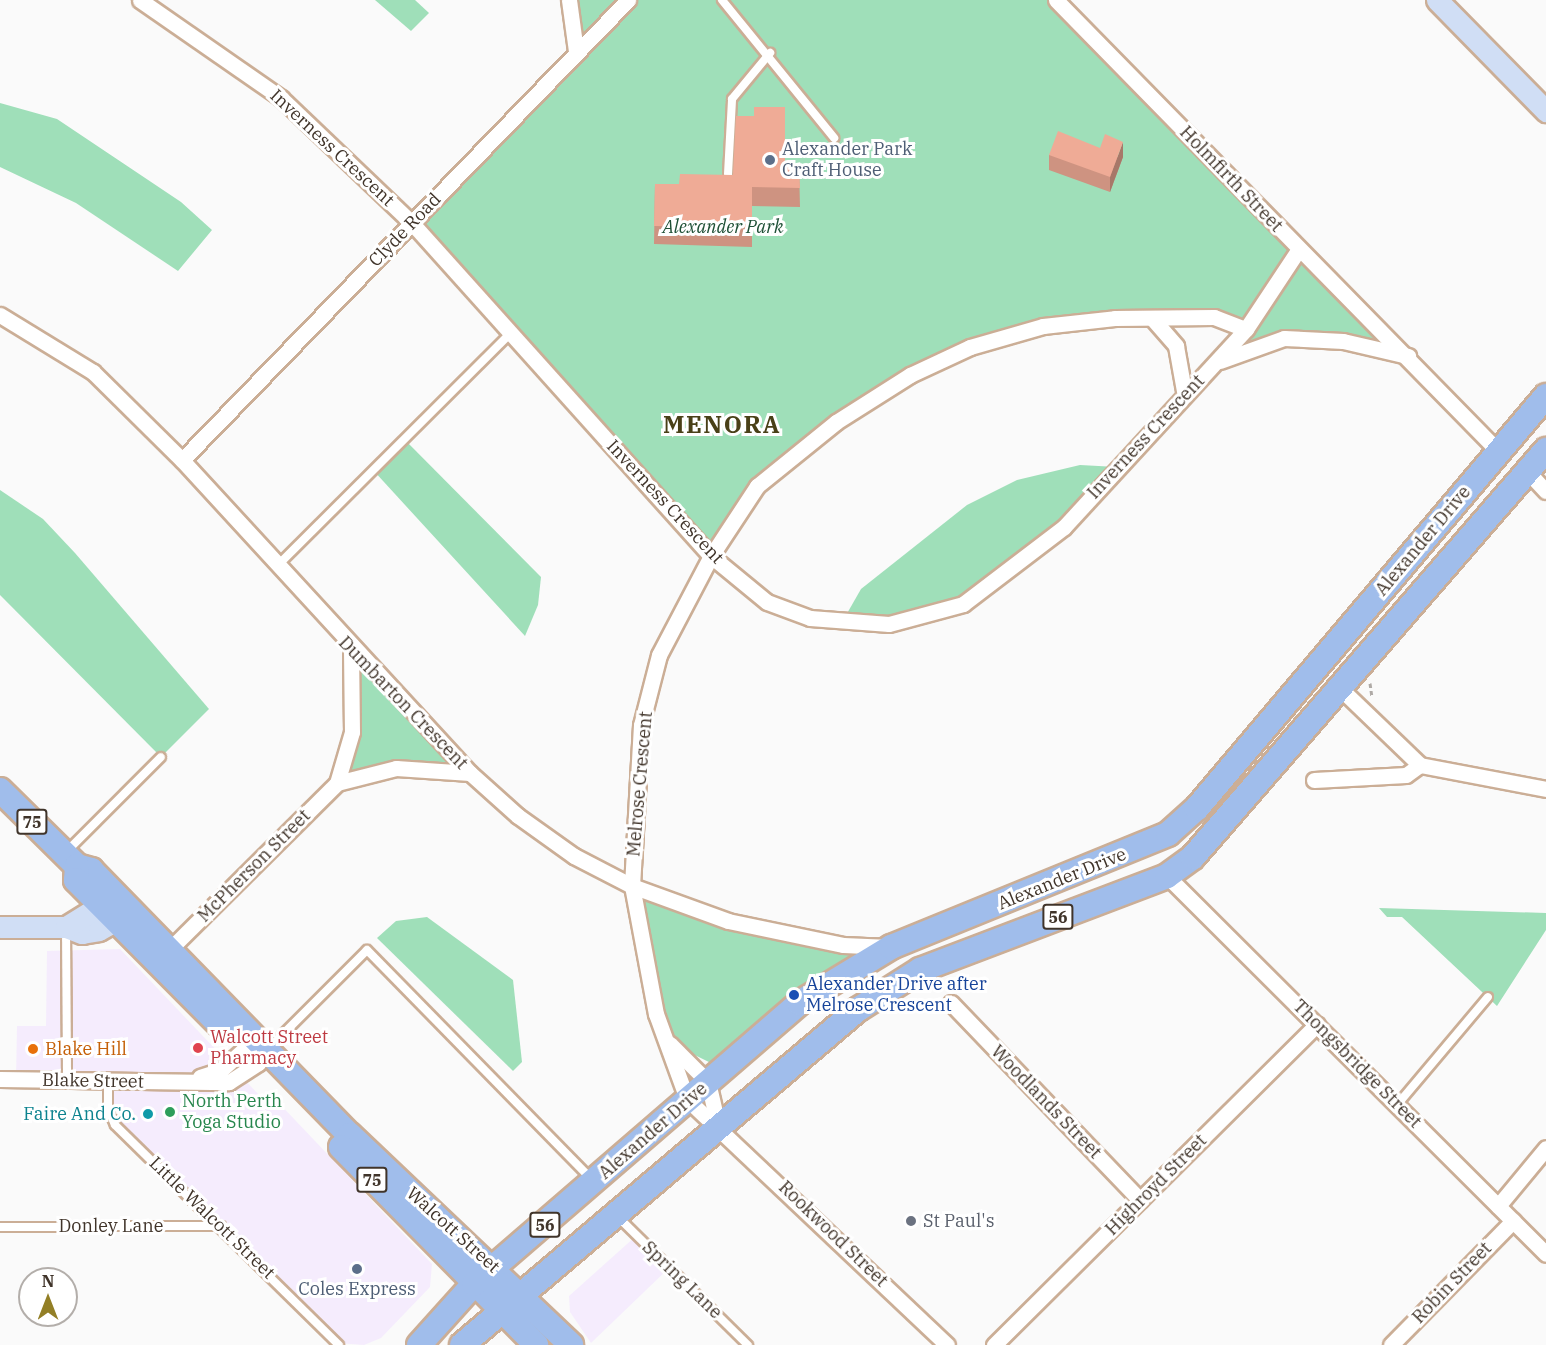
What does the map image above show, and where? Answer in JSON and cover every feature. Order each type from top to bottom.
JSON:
[{"type":"main road","name":"Alexander Drive","points":[[495,1268],[799,1003],[891,947],[1168,834],[1197,808],[1546,396]]},
{"type":"main road","name":"Alexander Drive","points":[[501,1310],[857,1010],[920,970],[1167,876],[1193,857],[1546,450]]},
{"type":"main road","name":"Walcott Street","points":[[0,790],[71,860],[76,880],[170,949],[256,1054],[495,1268],[571,1345]]},
{"type":"main road","name":"Walcott Street","points":[[117,908],[474,1284],[536,1345]]},
{"type":"main road","name":"56","points":[[419,1345],[474,1284],[495,1268]]},
{"type":"main road","name":"56","points":[[462,1345],[501,1310]]},
{"type":"street","name":"Inverness Crescent","points":[[140,0],[195,33],[281,98],[412,223],[711,556],[767,602],[841,624],[889,624],[963,604],[1064,527],[1184,391],[1217,362],[1246,328],[1299,249]]},
{"type":"street","points":[[569,0],[576,51]]},
{"type":"street","name":"Clyde Road","points":[[182,460],[576,51],[628,0]]},
{"type":"street","name":"Holmfirth Street","points":[[1056,0],[1299,249],[1408,356],[1499,452]]},
{"type":"street","points":[[1437,0],[1546,110]]},
{"type":"street","name":"Dumbarton Crescent","points":[[0,315],[93,372],[182,460],[351,648],[470,773],[574,856],[632,886],[728,921],[843,945],[891,947]]},
{"type":"street","name":"Melrose Crescent","points":[[687,1099],[656,1014],[632,886],[641,725],[659,655],[711,556],[757,486],[836,422],[910,375],[970,347],[1043,326],[1152,318],[1214,317],[1246,328]]},
{"type":"street","points":[[1152,318],[1176,346],[1184,391]]},
{"type":"street","points":[[1217,362],[1284,338],[1343,341],[1408,356]]},
{"type":"street","points":[[1528,472],[1546,491]]},
{"type":"street","name":"McPherson Street","points":[[170,949],[337,783],[352,732],[351,648]]},
{"type":"street","points":[[1341,689],[1420,765],[1546,789]]},
{"type":"street","points":[[1314,780],[1406,775],[1420,765]]},
{"type":"street","points":[[337,783],[396,768],[470,773]]},
{"type":"street","name":"Thongsbridge Street","points":[[1167,876],[1546,1254]]},
{"type":"street","points":[[0,927],[66,927],[82,933],[117,908]]},
{"type":"street","name":"Woodlands Street","points":[[951,1003],[1140,1200]]},
{"type":"street","name":"Highroyd Street","points":[[994,1345],[1317,1024]]},
{"type":"street","name":"Melrose Crescent","points":[[668,1042],[708,1082]]},
{"type":"street","name":"Blake Street","points":[[0,1078],[229,1082],[256,1054]]},
{"type":"street","points":[[708,1082],[718,1125]]},
{"type":"street","points":[[687,1099],[718,1125]]},
{"type":"street","name":"Rookwood Street","points":[[718,1125],[947,1345]]},
{"type":"street","points":[[1498,1206],[1546,1148]]},
{"type":"street","name":"Robin Street","points":[[1391,1345],[1513,1221]]},
{"type":"lane","points":[[722,0],[770,53],[834,138]]},
{"type":"lane","points":[[728,174],[732,99],[770,53]]},
{"type":"lane","points":[[277,566],[511,333]]},
{"type":"lane","points":[[71,860],[161,757]]},
{"type":"lane","points":[[66,927],[67,1080]]},
{"type":"lane","points":[[256,1054],[367,950],[594,1182]]},
{"type":"lane","points":[[1397,1105],[1488,997]]},
{"type":"lane","name":"Little Walcott Street","points":[[108,1081],[108,1109],[115,1125],[221,1226],[339,1345]]},
{"type":"lane","name":"Spring Lane","points":[[616,1215],[748,1345]]},
{"type":"lane","name":"Donley Lane","points":[[0,1227],[221,1226]]},
{"type":"shaded area","points":[[120,949],[261,1097],[276,1100],[432,1264],[430,1287],[381,1338],[364,1345],[338,1343],[115,1125],[108,1109],[108,1081],[16,1079],[17,1026],[46,1026],[47,951]]},
{"type":"shaded area","points":[[636,1236],[669,1268],[591,1343],[570,1312],[569,1296]]},
{"type":"green space","points":[[375,0],[415,0],[429,13],[411,31]]},
{"type":"green space","points":[[569,0],[628,0],[576,51]]},
{"type":"green space","name":"Alexander Park","points":[[630,0],[1056,0],[1408,356],[1284,338],[1217,362],[1245,329],[1214,317],[1043,326],[910,375],[757,486],[711,556],[412,223]]},
{"type":"green space","points":[[0,103],[57,119],[181,202],[212,230],[178,271],[76,203],[0,167]]},
{"type":"green space","points":[[405,440],[541,577],[538,605],[525,636],[373,470]]},
{"type":"green space","points":[[1080,465],[1117,467],[1064,527],[963,604],[889,624],[841,624],[861,589],[967,505],[1017,480]]},
{"type":"green space","points":[[0,490],[43,519],[209,709],[161,757],[0,595]]},
{"type":"green space","points":[[351,648],[470,773],[396,768],[337,783],[352,732]]},
{"type":"green space","points":[[632,886],[728,921],[891,947],[713,1064],[668,1042]]},
{"type":"green space","points":[[1379,908],[1546,913],[1546,930],[1497,1006],[1402,917],[1387,917]]},
{"type":"green space","points":[[427,917],[513,980],[522,1062],[513,1071],[377,938],[396,921]]},
{"type":"building","points":[[754,107],[785,107],[785,166],[799,166],[800,188],[752,187],[752,228],[654,226],[655,184],[679,184],[680,174],[733,175],[736,116],[754,116]]},
{"type":"building","points":[[1058,131],[1100,148],[1105,134],[1123,142],[1110,177],[1049,155]]},
{"type":"place","name":"Alexander Park Craft House","points":[[770,160]]},
{"type":"place","name":"Alexander Drive after Melrose Crescent","points":[[794,995]]},
{"type":"place","name":"Walcott Street Pharmacy","points":[[198,1048]]},
{"type":"place","name":"Blake Hill","points":[[33,1049]]},
{"type":"place","name":"North Perth Yoga Studio","points":[[170,1112]]},
{"type":"place","name":"Faire And Co.","points":[[148,1114]]},
{"type":"place","name":"St Paul's","points":[[911,1221]]},
{"type":"place","name":"Coles Express","points":[[357,1269]]},
{"type":"district","name":"MENORA","points":[[722,425]]}]
